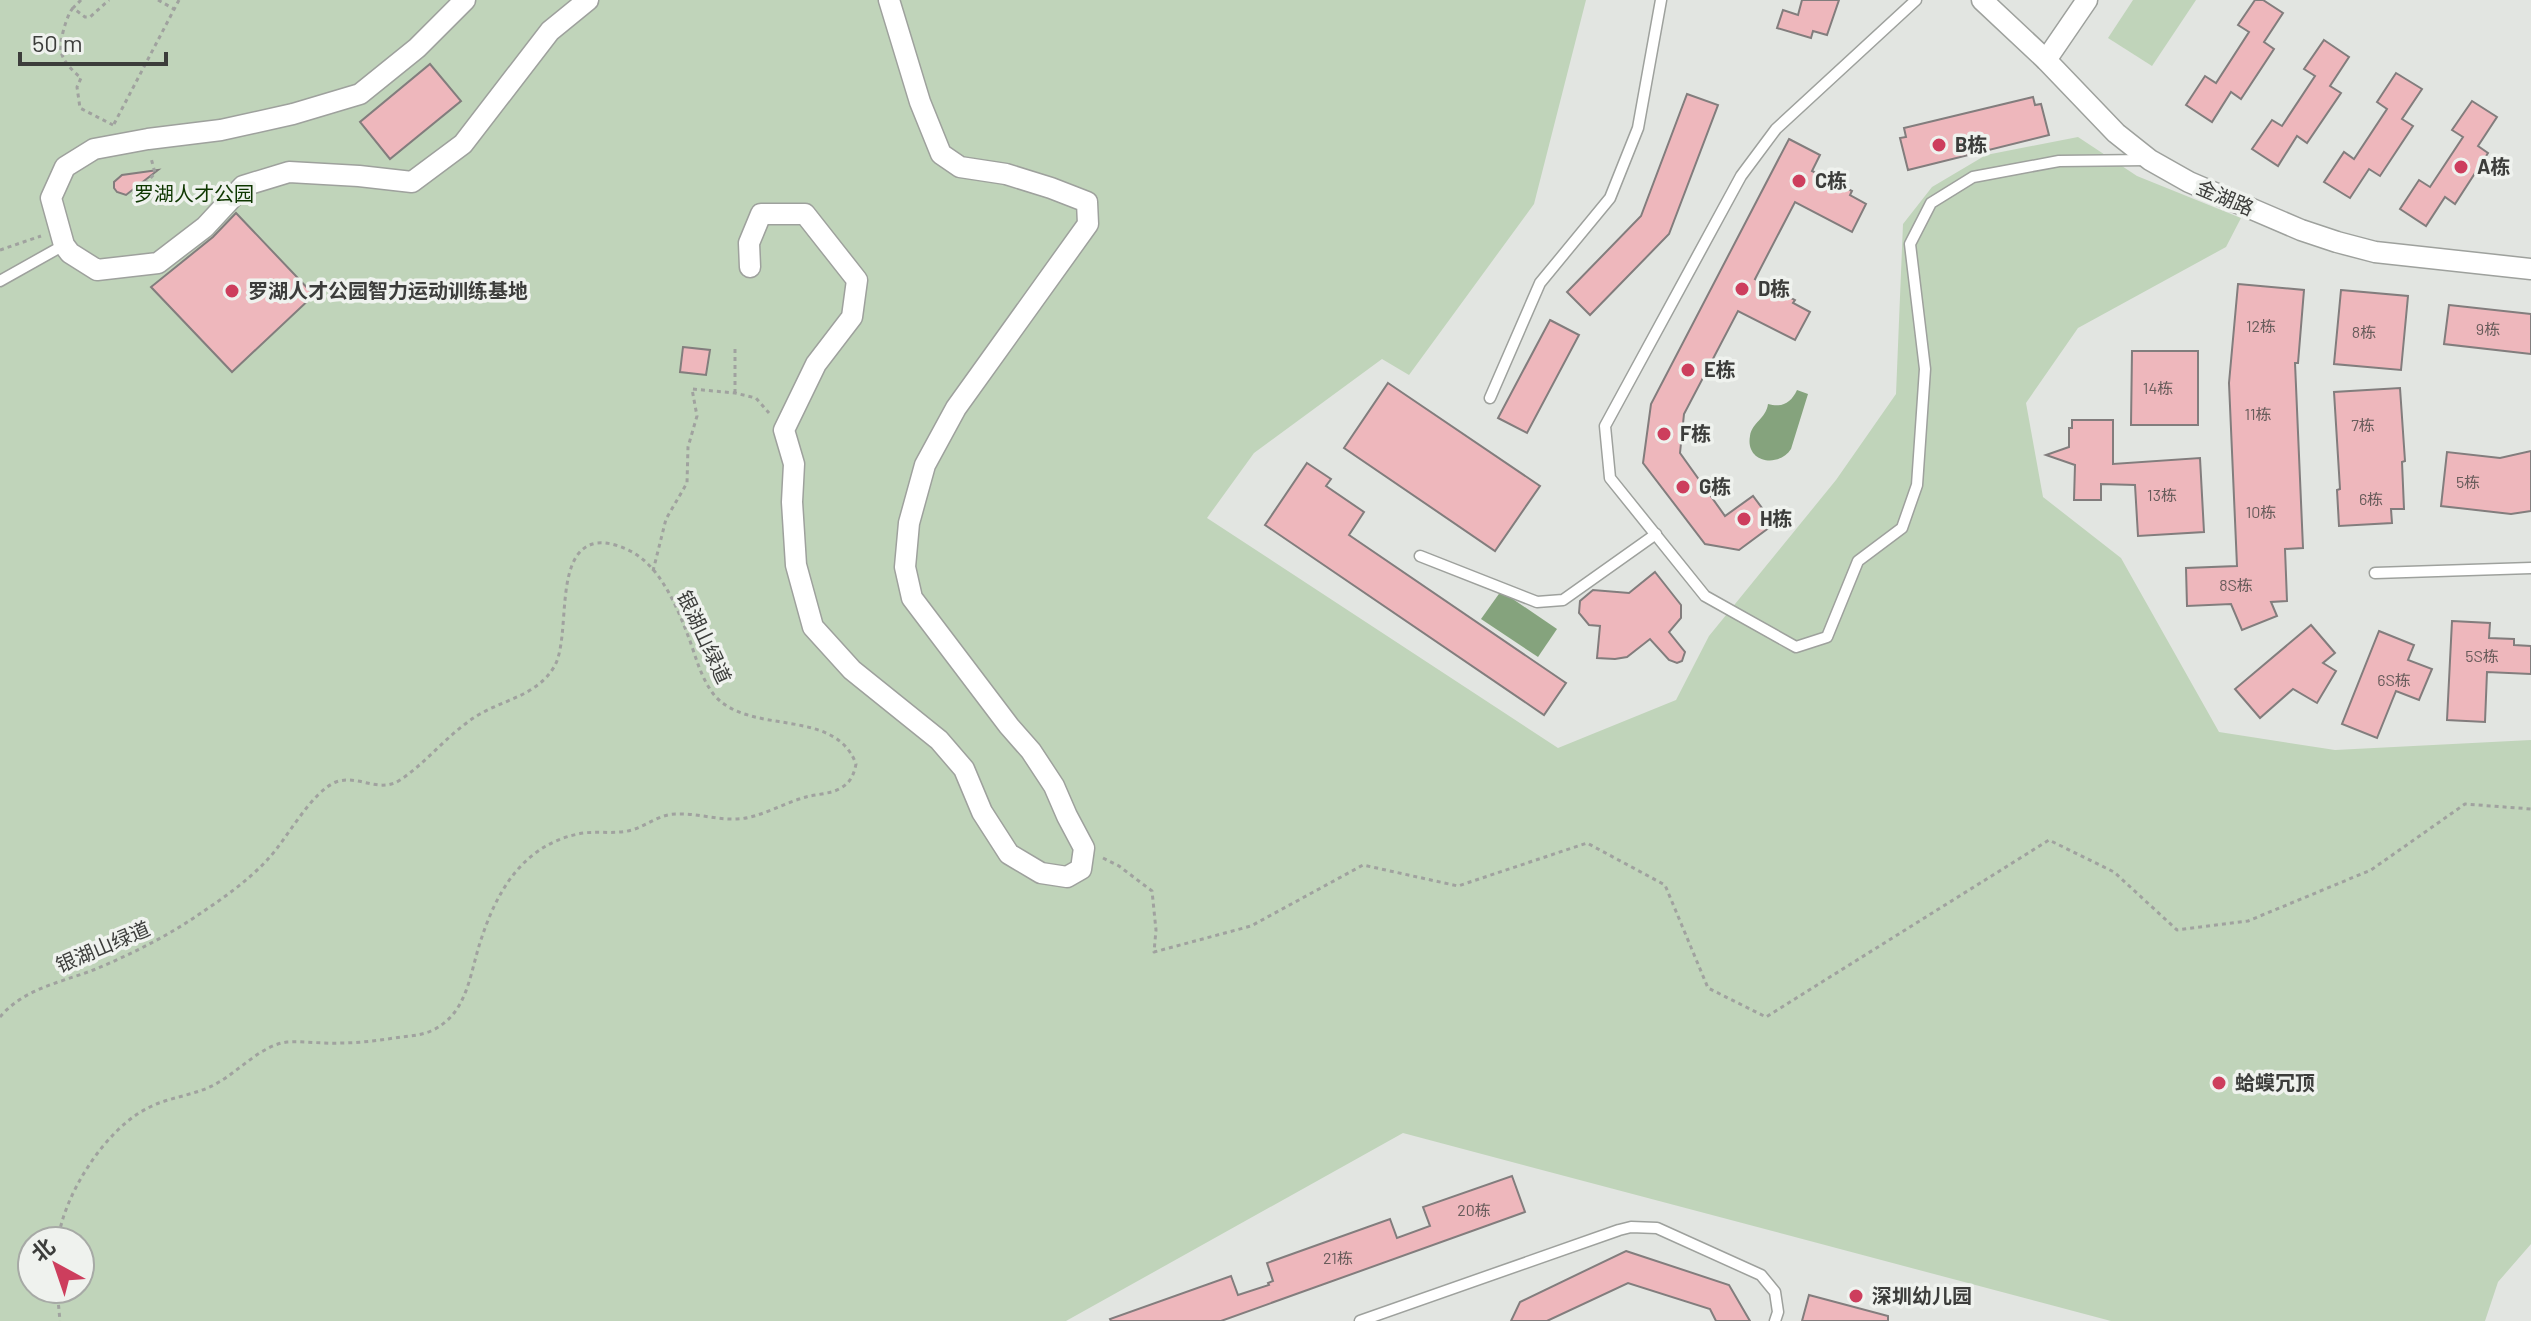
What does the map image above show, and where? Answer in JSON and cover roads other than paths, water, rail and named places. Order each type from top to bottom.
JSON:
[{"type":"street","points":[[465,0],[417,48],[360,94],[293,114],[221,130],[94,149],[65,167],[51,198],[70,253],[97,270],[158,263],[205,227],[243,186],[289,172],[412,182],[463,144],[550,31],[588,0]]},
{"type":"street","points":[[750,267],[749,243],[761,214],[805,214],[857,280],[852,317],[816,364],[784,430],[794,464],[792,502],[796,565],[813,627],[852,670],[939,740],[964,769],[982,812],[1009,854],[1041,873],[1067,877],[1081,869],[1084,848],[1054,786],[1031,751],[912,598],[905,567],[909,523],[925,465],[956,408],[1088,224],[1087,202],[1006,174],[960,167],[941,154],[920,102],[889,0]]},
{"type":"street","name":"金湖路","points":[[1982,0],[2046,60],[2116,133],[2150,160],[2189,182],[2301,230],[2375,252],[2531,269]]},
{"type":"street","points":[[2046,60],[2087,0]]},
{"type":"lane","points":[[1490,398],[1540,283],[1610,198],[1638,128],[1661,0]]},
{"type":"lane","points":[[1916,0],[1776,129],[1741,176],[1605,426],[1610,478],[1705,596],[1796,647],[1827,637],[1858,561],[1902,528],[1917,485],[1925,369],[1910,244],[1931,203],[1973,177],[2059,161],[2150,160]]},
{"type":"lane","points":[[0,281],[62,237]]},
{"type":"lane","points":[[1420,556],[1537,602],[1563,600],[1656,534]]},
{"type":"lane","points":[[2375,573],[2531,568]]},
{"type":"lane","points":[[1360,1321],[1619,1230],[1644,1227],[1657,1228],[1761,1275],[1775,1292],[1778,1312],[1775,1321]]},
{"type":"place","name":"B栋","points":[[1939,145]]},
{"type":"place","name":"A栋","points":[[2461,167]]},
{"type":"place","name":"C栋","points":[[1799,181]]},
{"type":"place","name":"D栋","points":[[1742,289]]},
{"type":"place","name":"罗湖人才公园智力运动训练基地","points":[[232,291]]},
{"type":"place","name":"E栋","points":[[1688,370]]},
{"type":"place","name":"F栋","points":[[1664,434]]},
{"type":"place","name":"G栋","points":[[1683,487]]},
{"type":"place","name":"H栋","points":[[1744,519]]},
{"type":"place","name":"蛤蟆冗顶","points":[[2219,1083]]},
{"type":"place","name":"深圳幼儿园","points":[[1856,1296]]},
{"type":"park label","name":"罗湖人才公园","points":[[194,194]]}]
